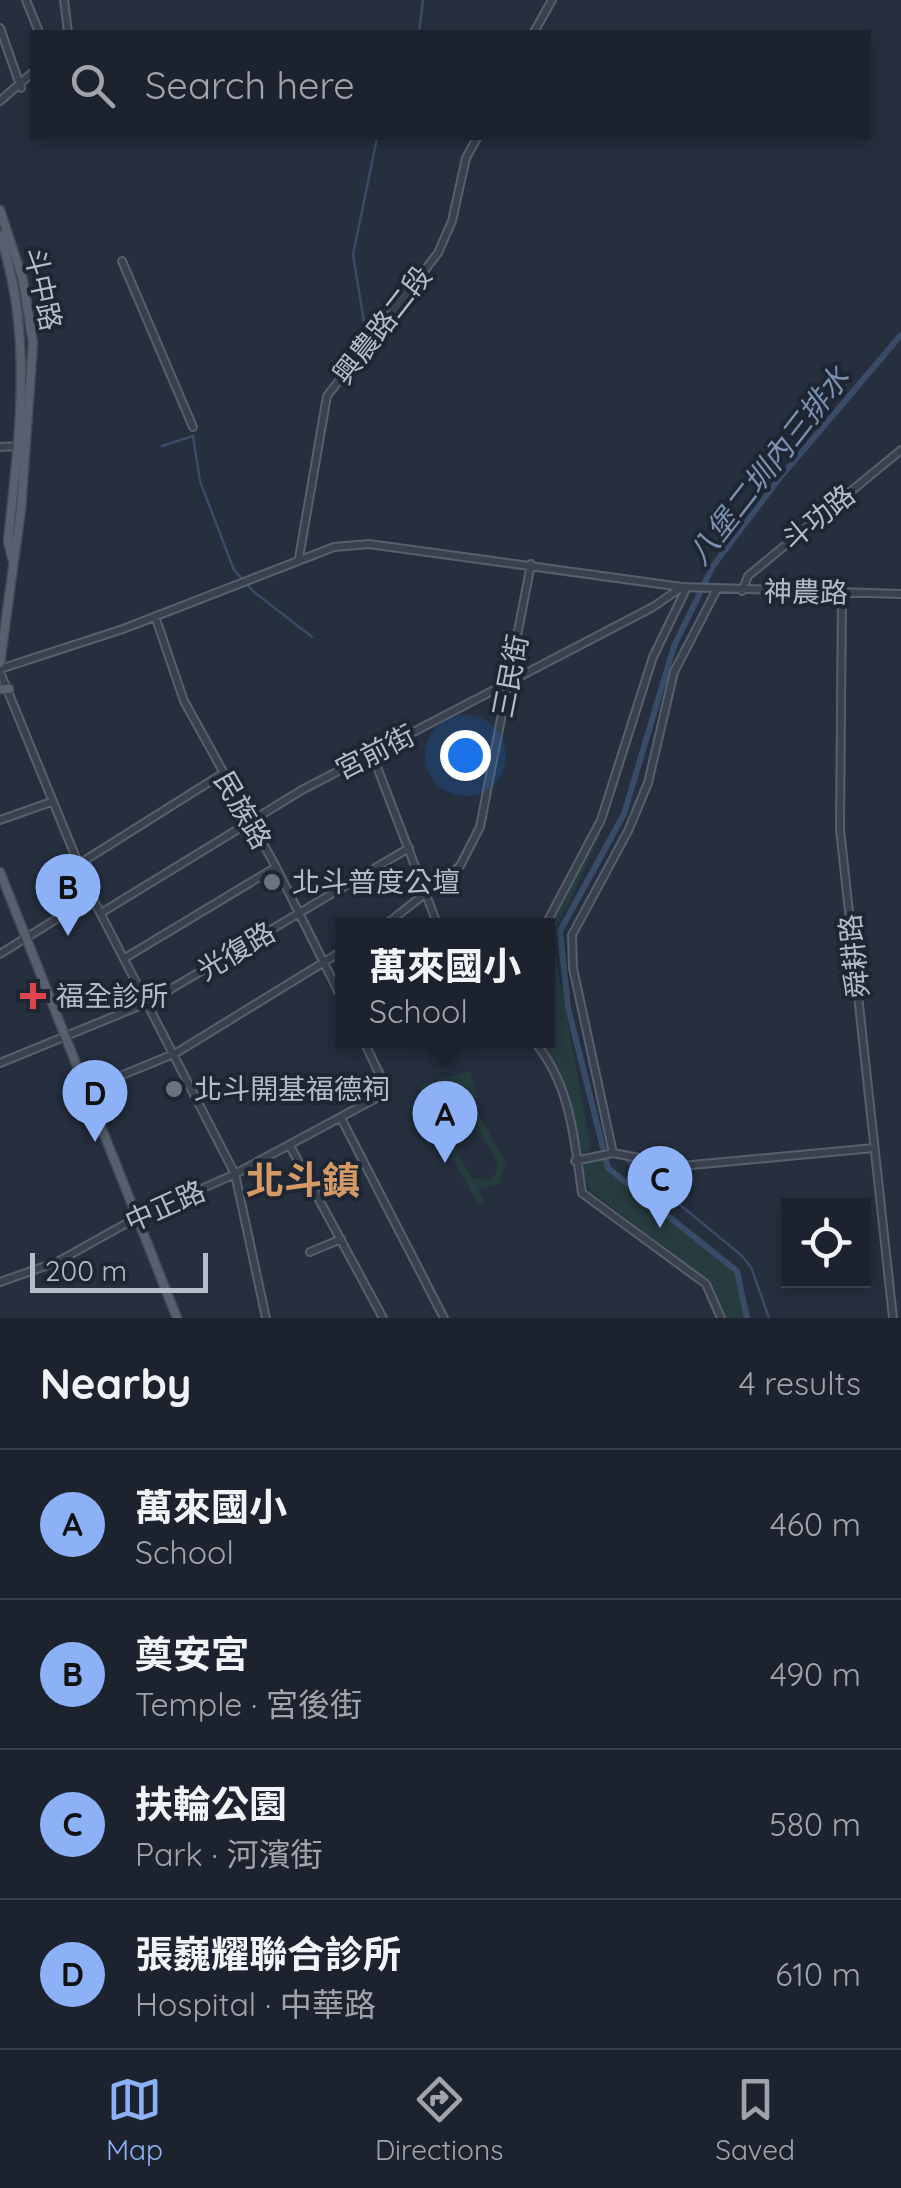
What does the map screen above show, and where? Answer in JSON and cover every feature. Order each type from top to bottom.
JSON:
[{"type":"main road","name":"斗中路","points":[[0,210],[33,343],[0,668]]},
{"type":"main road","name":"斗中路","points":[[0,235],[12,259]]},
{"type":"main road","points":[[0,872],[63,1038],[178,1318]]},
{"type":"street","points":[[26,0],[38,30]]},
{"type":"street","points":[[64,0],[68,30]]},
{"type":"street","points":[[535,30],[552,0]]},
{"type":"street","points":[[0,28],[21,88]]},
{"type":"street","points":[[0,101],[21,88],[30,76]]},
{"type":"street","name":"興農路二段","points":[[298,559],[326,396],[438,252],[452,221],[466,158],[476,140]]},
{"type":"street","points":[[122,261],[192,428]]},
{"type":"street","points":[[0,446],[22,446]]},
{"type":"street","name":"斗功路","points":[[742,591],[748,576],[901,450]]},
{"type":"street","points":[[266,1318],[235,1174],[176,1053],[92,897],[4,690],[0,668],[155,616],[334,546],[369,544],[714,589],[674,672],[648,783],[628,831],[572,935],[573,968],[612,1154]]},
{"type":"street","name":"三民街","points":[[395,918],[460,866],[480,826],[531,564]]},
{"type":"street","points":[[549,918],[601,820],[653,657],[686,587]]},
{"type":"street","name":"宮前街","points":[[100,912],[249,819],[686,587]]},
{"type":"street","name":"神農路","points":[[714,589],[901,594]]},
{"type":"street","name":"舜耕路","points":[[842,593],[840,829],[893,1318]]},
{"type":"street","name":"民族路","points":[[155,616],[184,700],[276,867],[335,985]]},
{"type":"street","points":[[372,754],[435,918]]},
{"type":"street","points":[[78,864],[222,774]]},
{"type":"street","points":[[0,820],[51,802]]},
{"type":"street","name":"光復路","points":[[0,1062],[149,1002],[409,848]]},
{"type":"street","points":[[125,958],[276,867]]},
{"type":"street","points":[[0,954],[26,942],[92,897]]},
{"type":"street","points":[[85,1090],[176,1053],[335,955]]},
{"type":"street","name":"中正路","points":[[0,1282],[57,1262],[136,1218],[290,1146],[380,1096],[382,1079],[367,1048]]},
{"type":"street","points":[[540,1048],[567,1094],[582,1193],[706,1284],[721,1318]]},
{"type":"street","points":[[341,1118],[444,1318]]},
{"type":"street","points":[[290,1146],[383,1318]]},
{"type":"street","points":[[576,1161],[585,1156],[612,1154],[681,1166],[874,1148]]},
{"type":"street","points":[[310,1252],[341,1239]]},
{"type":"green space","points":[[596,834],[600,836],[555,933],[552,918]]},
{"type":"green space","points":[[555,955],[591,1148],[580,1157],[570,1096],[540,1048],[555,1048]]},
{"type":"green space","points":[[470,1071],[478,1097],[435,1112],[440,1121],[460,1109],[478,1113],[506,1163],[499,1184],[478,1189],[485,1203],[478,1205],[430,1116],[434,1112],[426,1114],[420,1085]],"holes":[[[464,1114],[473,1117],[497,1163],[496,1174],[484,1181],[472,1178],[448,1136],[449,1121]]]},
{"type":"green space","points":[[605,1154],[608,1168],[737,1271],[747,1318],[723,1318],[707,1279],[589,1190],[580,1159]]},
{"type":"waterway","points":[[419,30],[423,0]]},
{"type":"waterway","points":[[366,334],[353,255],[377,140]]},
{"type":"waterway","name":"八堡二圳內三排水","points":[[747,1318],[737,1271],[608,1168],[568,1008],[560,931],[624,814],[674,646],[713,566],[778,480],[901,335]]},
{"type":"waterway","points":[[162,446],[193,436],[200,481],[234,570],[254,592],[312,637]]},
{"type":"waterway","points":[[627,1161],[741,1255],[751,1267],[769,1318]]},
{"type":"place","name":"北斗普度公壇","points":[[272,882]]},
{"type":"place","name":"奠安宮","points":[[68,936]]},
{"type":"place","name":"福全診所","points":[[33,996]]},
{"type":"place","name":"北斗開基福德祠","points":[[174,1089]]},
{"type":"place","name":"張巍耀聯合診所","points":[[95,1142]]},
{"type":"place","name":"萬來國小","points":[[445,1163]]},
{"type":"place","name":"扶輪公園","points":[[660,1228]]},
{"type":"district","name":"北斗鎮","points":[[303,1181]]}]
